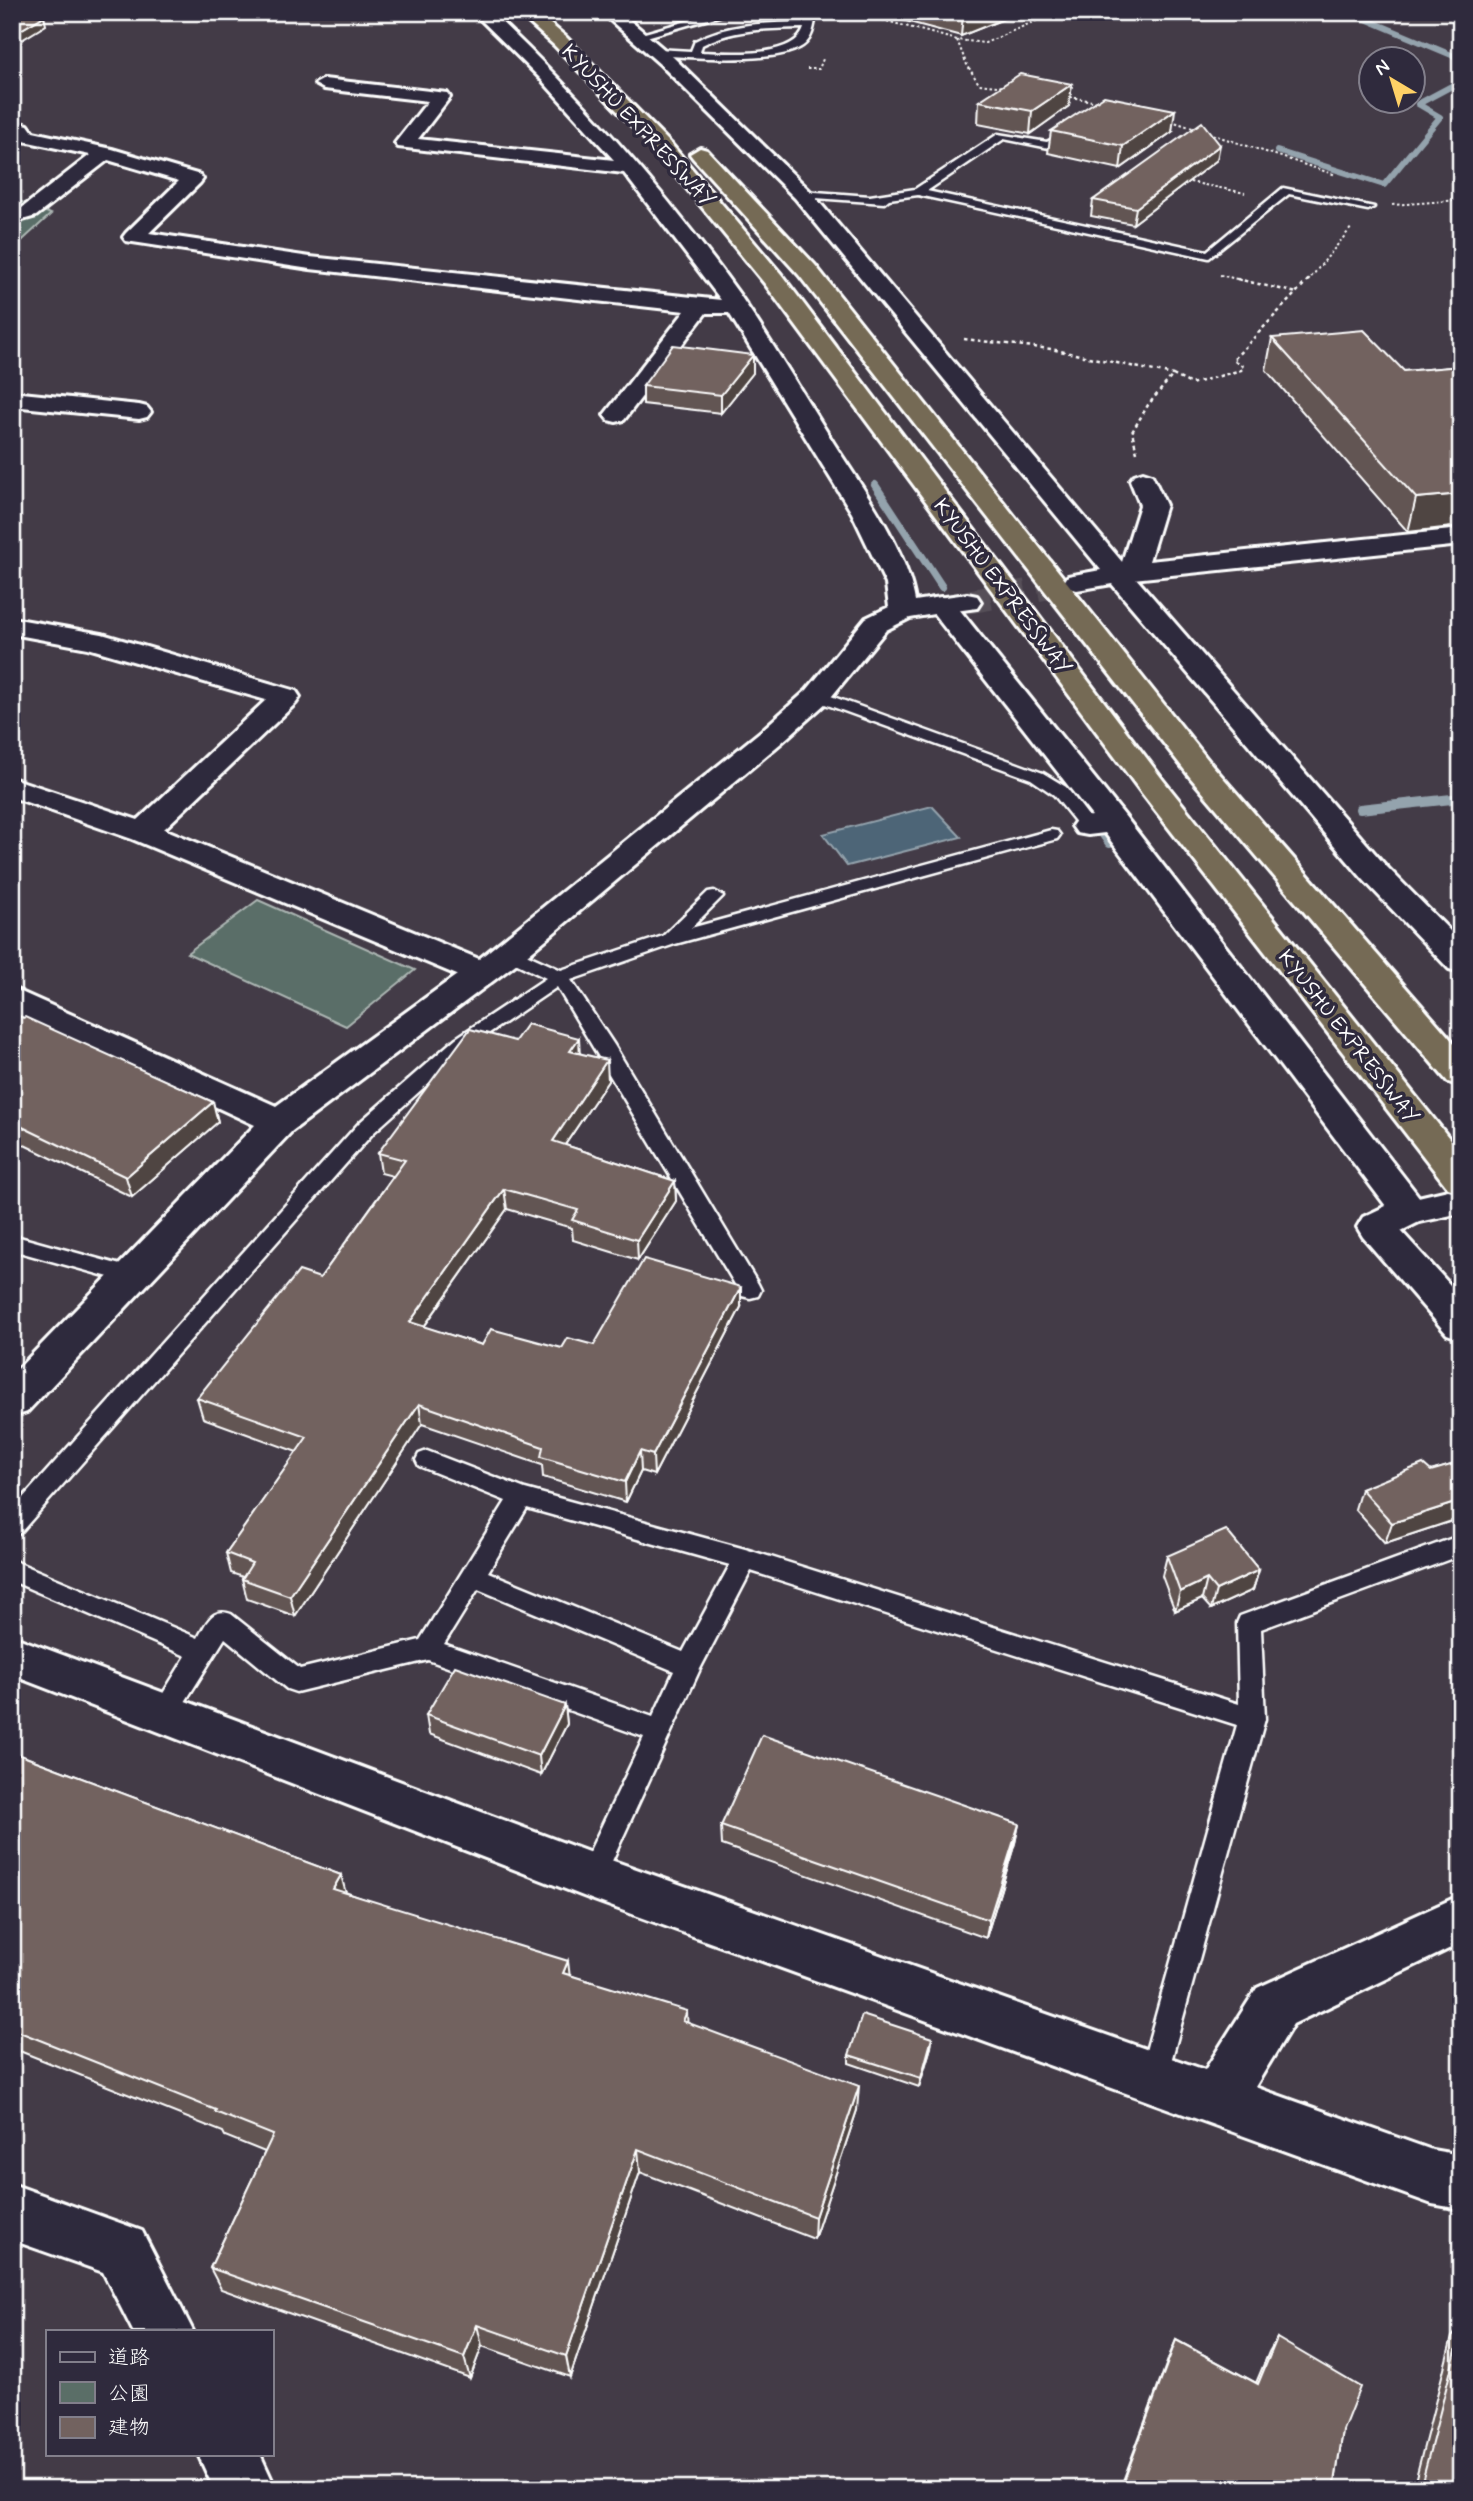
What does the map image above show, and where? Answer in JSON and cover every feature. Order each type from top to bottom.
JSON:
[{"type":"highway","name":"KYUSHU EXPRESSWAY","points":[[525,12],[560,41],[664,148],[772,279],[1454,1191]]},
{"type":"highway","name":"KYUSHU EXPRESSWAY","points":[[562,12],[583,30]]},
{"type":"highway","name":"KYUSHU EXPRESSWAY","points":[[621,69],[807,270],[1201,771],[1461,1074]]},
{"type":"street","points":[[481,12],[546,74],[631,168],[680,229],[736,307],[865,513],[899,584],[903,611]]},
{"type":"street","points":[[609,12],[656,52],[802,194],[1374,873],[1461,962]]},
{"type":"street","points":[[324,84],[441,97],[405,143],[631,168]]},
{"type":"street","points":[[12,127],[20,129],[26,136],[105,153],[194,179],[133,237],[310,263],[700,306],[736,307]]},
{"type":"street","points":[[12,217],[29,212],[105,153]]},
{"type":"street","points":[[616,415],[700,306]]},
{"type":"street","points":[[12,399],[139,412]]},
{"type":"street","points":[[1122,572],[1153,505],[1143,480]]},
{"type":"street","points":[[1077,582],[1122,572],[1461,537]]},
{"type":"street","points":[[12,1401],[279,1122],[495,963],[817,696],[876,624],[903,611],[954,603],[1101,824],[1410,1211]]},
{"type":"street","points":[[12,626],[92,640],[286,697],[143,832]]},
{"type":"street","points":[[12,787],[143,832],[495,963]]},
{"type":"street","points":[[12,999],[279,1122]]},
{"type":"street","points":[[1454,1191],[1376,1227],[1461,1324]]},
{"type":"street","points":[[12,1656],[591,1876],[1432,2177],[1461,2182]]},
{"type":"street","points":[[1217,2099],[1275,2006],[1461,1918]]},
{"type":"street","points":[[12,2212],[122,2251],[163,2330]]},
{"type":"street","points":[[229,2456],[246,2489]]},
{"type":"lane","points":[[636,37],[729,12]]},
{"type":"lane","points":[[656,52],[758,53],[789,48],[801,43],[806,37],[812,12]]},
{"type":"lane","points":[[695,54],[698,43],[720,34],[752,27],[808,25]]},
{"type":"lane","points":[[918,191],[1002,136],[1049,145],[1080,125]]},
{"type":"lane","points":[[870,199],[918,191],[1209,255],[1287,190],[1368,207]]},
{"type":"lane","points":[[802,194],[936,204]]},
{"type":"lane","points":[[817,696],[1037,776],[1101,824]]},
{"type":"lane","points":[[12,1526],[366,1128],[463,1042],[560,977],[669,940],[1051,835]]},
{"type":"lane","points":[[669,940],[715,896]]},
{"type":"lane","points":[[495,963],[560,977],[604,1045],[750,1290]]},
{"type":"lane","points":[[12,1242],[134,1276]]},
{"type":"lane","points":[[427,1461],[521,1497],[745,1559],[1252,1718]]},
{"type":"lane","points":[[428,1648],[521,1497]]},
{"type":"lane","points":[[1153,2076],[1252,1718],[1249,1623],[1461,1545]]},
{"type":"lane","points":[[591,1876],[690,1667],[745,1559]]},
{"type":"lane","points":[[12,1570],[203,1652]]},
{"type":"lane","points":[[472,1576],[690,1667]]},
{"type":"lane","points":[[164,1713],[222,1621],[296,1681],[428,1648],[660,1731]]},
{"type":"path","points":[[853,12],[957,40],[985,43],[1056,12]]},
{"type":"path","points":[[957,40],[966,63],[979,84],[1015,89]]},
{"type":"path","points":[[1066,96],[1102,103]]},
{"type":"path","points":[[918,330],[979,341],[1051,349],[1173,375],[1191,384],[1241,370],[1244,367],[1233,360],[1298,293],[1368,207],[1379,189],[1161,118]]},
{"type":"path","points":[[1178,179],[1276,200]]},
{"type":"path","points":[[1368,207],[1461,200]]},
{"type":"path","points":[[1132,432],[1148,405],[1173,375]]},
{"type":"green space","points":[[12,198],[51,214],[12,250]]},
{"type":"green space","points":[[258,900],[415,970],[346,1026],[187,953]]},
{"type":"water","points":[[932,806],[961,837],[847,866],[823,834]]},
{"type":"building","points":[[14,12],[44,16],[12,35]]},
{"type":"building","points":[[1020,74],[1072,84],[1032,111],[979,101]]},
{"type":"building","points":[[1104,96],[1175,110],[1123,146],[1051,131]]},
{"type":"building","points":[[1202,122],[1220,145],[1136,208],[1093,200]]},
{"type":"building","points":[[1364,330],[1404,371],[1461,366],[1461,494],[1416,498],[1272,338]]},
{"type":"building","points":[[673,345],[753,355],[721,395],[643,386]]},
{"type":"building","points":[[12,1013],[213,1102],[126,1177],[12,1122]]},
{"type":"building","points":[[527,1024],[579,1038],[570,1051],[607,1060],[553,1141],[675,1181],[637,1240],[572,1220],[578,1210],[504,1189],[410,1322],[482,1345],[491,1329],[562,1348],[568,1338],[594,1345],[644,1259],[741,1287],[653,1455],[640,1451],[625,1482],[541,1457],[543,1447],[419,1404],[290,1596],[242,1579],[252,1563],[226,1553],[307,1437],[197,1398],[299,1271],[320,1278],[405,1160],[378,1153],[470,1029],[515,1041]]},
{"type":"building","points":[[1461,1462],[1461,1501],[1392,1523],[1361,1489],[1423,1464],[1431,1471]]},
{"type":"building","points":[[1226,1530],[1259,1570],[1216,1590],[1207,1579],[1180,1592],[1167,1556]]},
{"type":"building","points":[[455,1666],[565,1705],[539,1756],[426,1715]]},
{"type":"building","points":[[762,1735],[1019,1824],[989,1920],[721,1826]]},
{"type":"building","points":[[12,1752],[341,1875],[333,1889],[568,1961],[563,1973],[687,2011],[683,2021],[859,2086],[815,2217],[638,2149],[566,2356],[477,2325],[464,2357],[210,2268],[273,2135],[12,2029]]},
{"type":"building","points":[[862,2015],[932,2038],[921,2078],[849,2055]]},
{"type":"building","points":[[1461,2331],[1461,2489],[1420,2489]]},
{"type":"building","points":[[1277,2338],[1360,2387],[1343,2430],[1334,2489],[1121,2489],[1176,2340],[1258,2384]]},
{"type":"waterway","points":[[1349,12],[1461,59]]},
{"type":"waterway","points":[[1277,151],[1384,185],[1440,117],[1418,104],[1461,81]]},
{"type":"waterway","points":[[875,485],[942,587]]},
{"type":"waterway","points":[[1078,798],[1110,843]]},
{"type":"waterway","points":[[1360,809],[1461,798]]},
{"type":"tunnel","points":[[967,602],[1077,582]]}]
